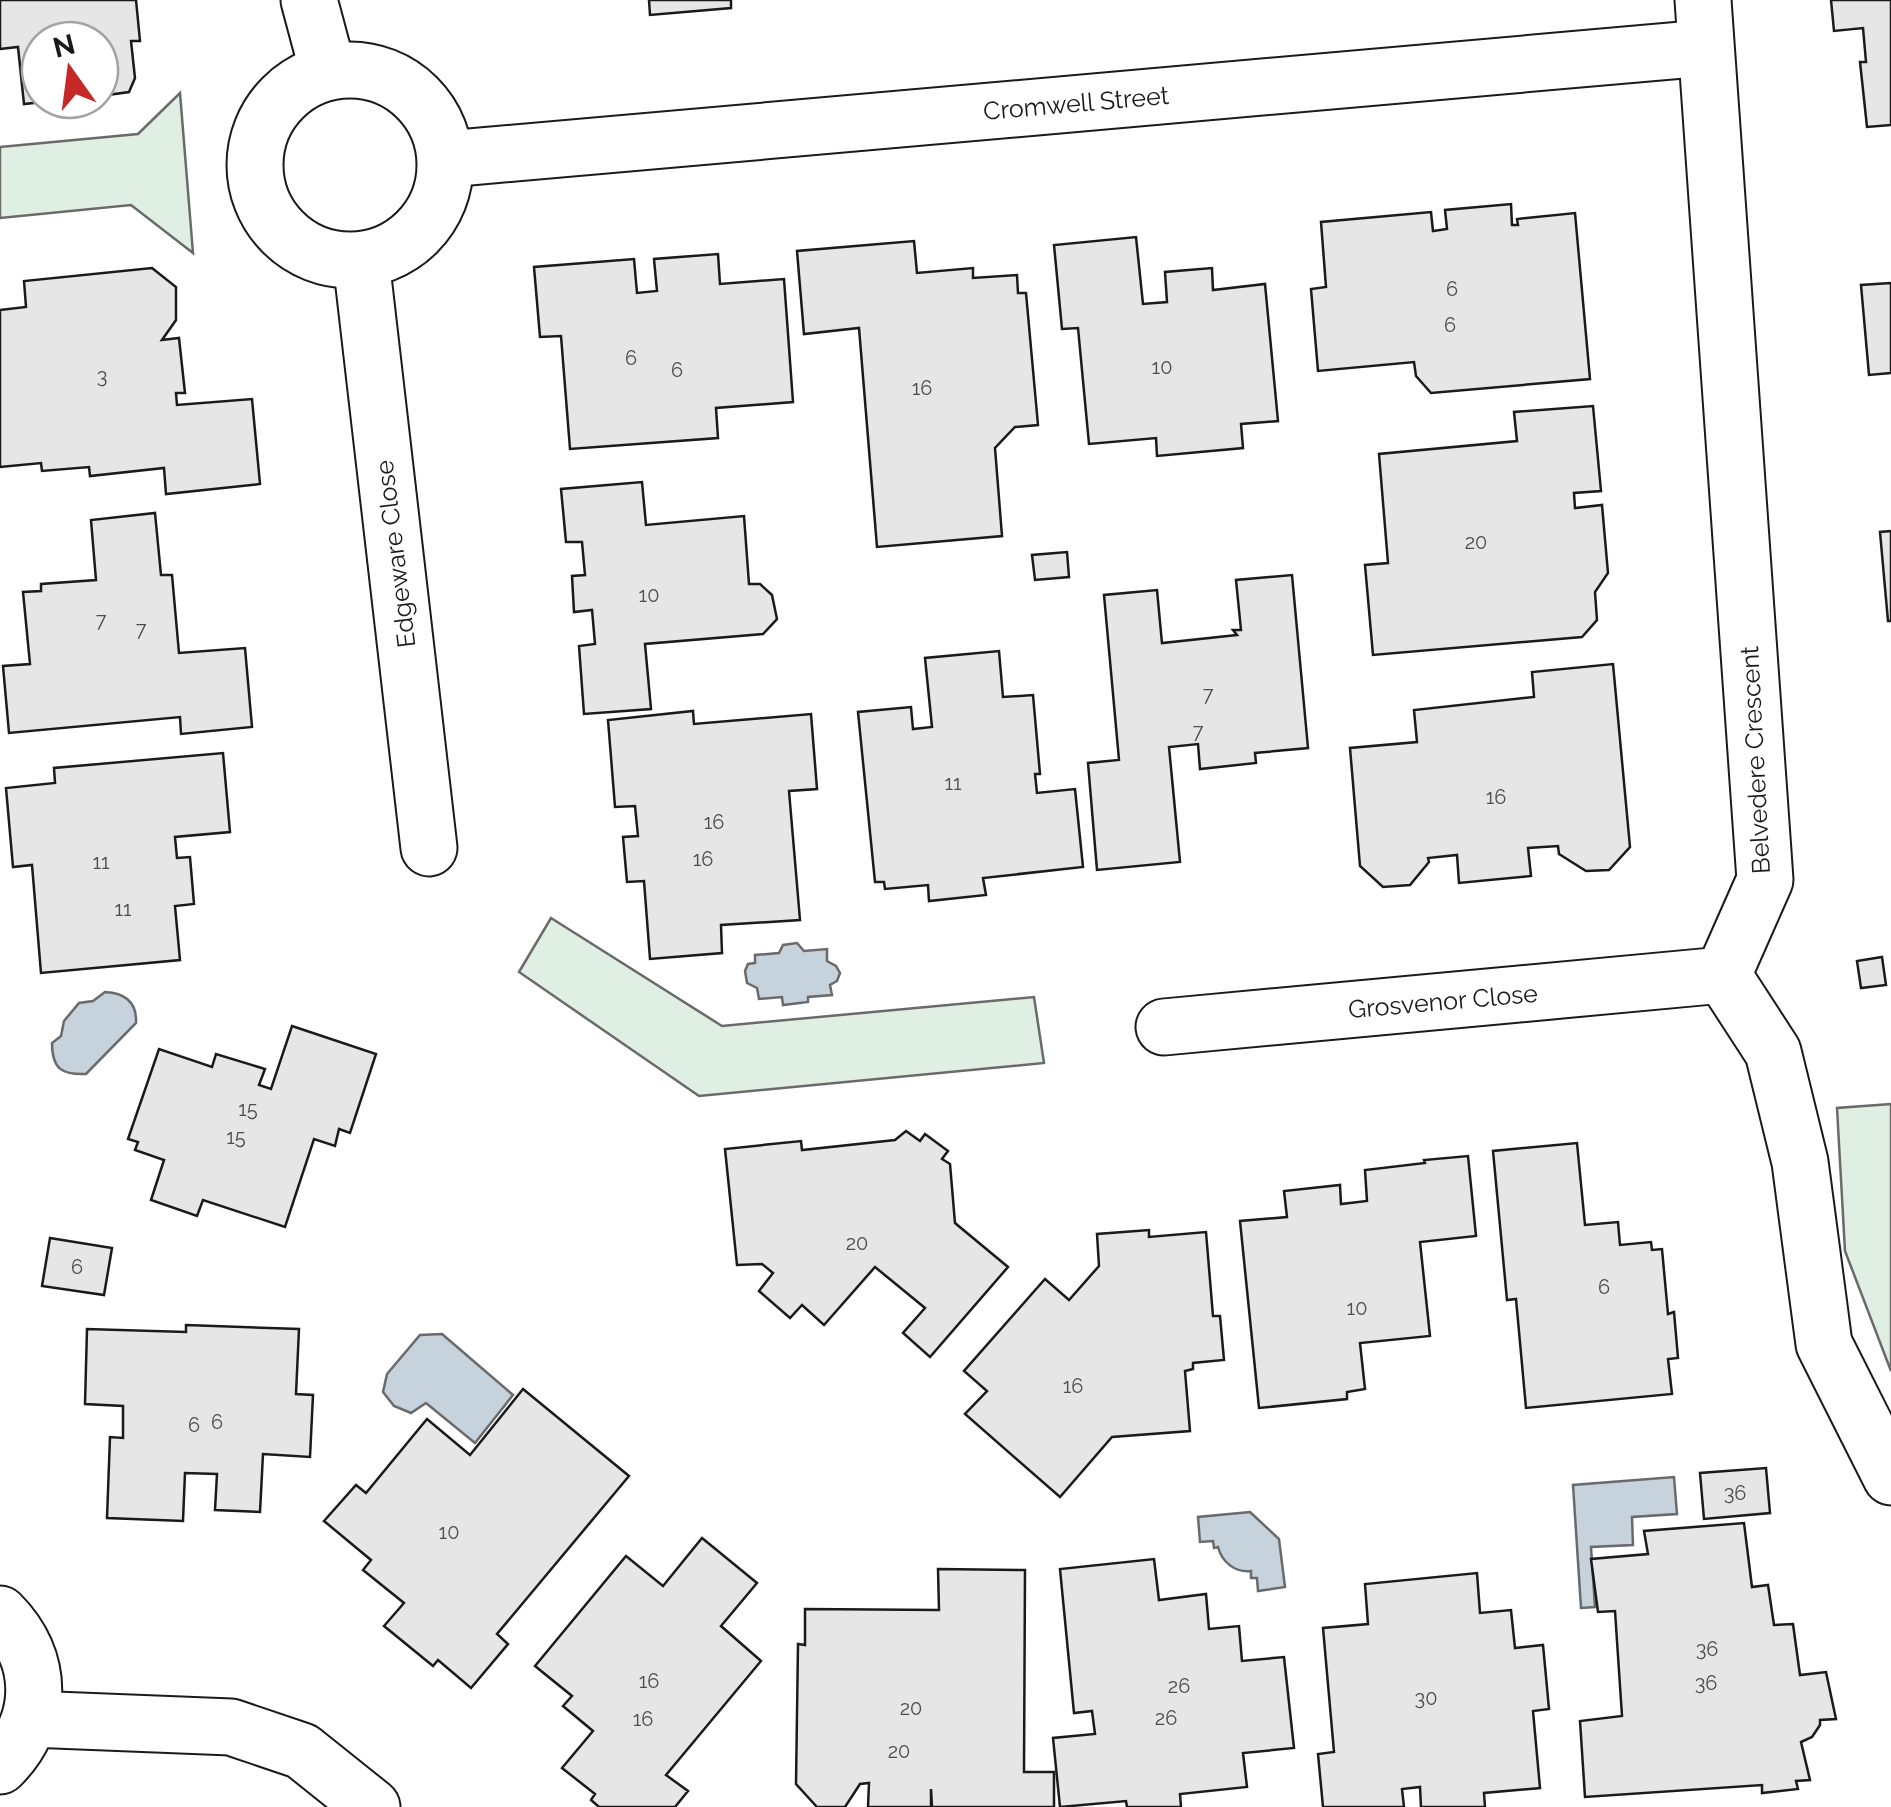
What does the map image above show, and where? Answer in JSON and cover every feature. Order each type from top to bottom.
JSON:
[{"type":"street","points":[[309,0],[328,72]]},
{"type":"street","name":"Cromwell Street","points":[[446,159],[1704,24]]},
{"type":"street","name":"Belvedere Crescent","points":[[1704,24],[1765,880],[1723,976]]},
{"type":"street","points":[[328,72],[383,74],[408,88],[427,108],[440,132],[446,159],[443,187],[432,214],[414,236],[389,252],[361,260],[334,260],[308,252],[285,236],[256,191],[253,160],[260,130],[275,104],[299,84],[328,72]]},
{"type":"street","name":"Edgeware Close","points":[[361,260],[429,848]]},
{"type":"street","points":[[1723,976],[1773,1052],[1800,1162],[1824,1344],[1891,1477]]},
{"type":"street","name":"Grosvenor Close","points":[[1164,1028],[1723,976]]},
{"type":"street","points":[[0,1614],[14,1627],[29,1654],[35,1686],[30,1719],[15,1751],[0,1766]]},
{"type":"street","points":[[30,1719],[231,1727],[302,1751],[372,1807]]},
{"type":"green space","points":[[180,93],[193,253],[131,205],[0,218],[0,147],[138,134]]},
{"type":"green space","points":[[551,918],[722,1026],[1034,997],[1044,1063],[699,1096],[519,972]]},
{"type":"green space","points":[[1891,1104],[1891,1371],[1845,1251],[1837,1108]]},
{"type":"shaded area","points":[[797,943],[804,951],[827,949],[827,961],[840,973],[830,985],[832,995],[783,1005],[782,997],[759,999],[757,988],[747,983],[748,964],[755,963],[755,955],[779,953],[783,945]]},
{"type":"shaded area","points":[[105,992],[128,1000],[136,1023],[86,1074],[60,1069],[52,1043],[61,1036],[64,1021],[79,1003],[93,1001]]},
{"type":"shaded area","points":[[442,1334],[513,1395],[475,1443],[426,1403],[411,1413],[394,1406],[383,1392],[387,1374],[420,1335]]},
{"type":"shaded area","points":[[1674,1477],[1677,1514],[1632,1517],[1633,1545],[1591,1547],[1595,1607],[1581,1608],[1573,1485]]},
{"type":"shaded area","points":[[1250,1512],[1279,1539],[1285,1587],[1258,1591],[1257,1578],[1251,1578],[1251,1571],[1230,1565],[1218,1547],[1214,1548],[1213,1541],[1200,1542],[1198,1517]]},
{"type":"building","points":[[0,0],[136,0],[140,41],[131,41],[135,78],[129,92],[120,93],[120,20],[20,20],[20,66],[18,47],[0,49]]},
{"type":"building","points":[[649,0],[731,0],[731,8],[650,15]]},
{"type":"building","points":[[1831,0],[1891,0],[1891,125],[1867,127],[1860,62],[1866,62],[1863,28],[1834,31]]},
{"type":"building","points":[[1511,204],[1512,225],[1518,225],[1517,219],[1575,213],[1590,379],[1431,393],[1416,376],[1414,362],[1318,371],[1311,289],[1326,287],[1321,222],[1431,212],[1433,231],[1447,229],[1445,210]]},
{"type":"building","points":[[1136,237],[1143,304],[1167,302],[1165,272],[1212,268],[1213,290],[1265,284],[1278,421],[1241,424],[1243,448],[1157,456],[1156,438],[1089,444],[1078,328],[1062,329],[1054,245]]},
{"type":"building","points":[[914,241],[917,273],[973,268],[973,278],[1017,275],[1018,293],[1026,293],[1038,425],[1015,427],[995,448],[1002,536],[877,547],[859,328],[804,334],[797,251]]},
{"type":"building","points":[[718,254],[720,284],[784,279],[793,402],[716,408],[718,438],[570,449],[561,336],[540,337],[534,267],[634,259],[637,293],[657,291],[654,259]]},
{"type":"building","points":[[152,268],[176,287],[176,320],[162,340],[179,338],[185,393],[176,393],[177,405],[252,399],[260,484],[166,494],[164,468],[90,476],[89,467],[42,471],[41,463],[0,467],[0,310],[26,307],[24,281]]},
{"type":"building","points":[[1891,283],[1891,373],[1869,375],[1861,285]]},
{"type":"building","points":[[1593,406],[1601,491],[1574,493],[1575,508],[1602,505],[1608,573],[1595,592],[1597,620],[1582,637],[1373,655],[1365,565],[1388,563],[1379,454],[1517,441],[1514,412]]},
{"type":"building","points":[[642,482],[646,525],[744,516],[749,584],[760,584],[772,595],[777,619],[763,634],[645,644],[651,709],[584,714],[579,646],[595,644],[592,610],[574,612],[572,576],[585,575],[582,542],[566,542],[561,489]]},
{"type":"building","points":[[155,513],[161,575],[172,575],[179,653],[245,648],[252,727],[181,734],[180,717],[9,733],[3,666],[30,664],[23,592],[41,591],[41,584],[96,580],[91,520]]},
{"type":"building","points":[[1891,531],[1891,621],[1888,621],[1880,532]]},
{"type":"building","points":[[1067,552],[1069,577],[1035,580],[1032,555]]},
{"type":"building","points":[[1292,575],[1308,748],[1255,753],[1256,763],[1200,769],[1198,744],[1169,747],[1180,862],[1097,870],[1088,763],[1119,760],[1104,595],[1157,590],[1162,643],[1237,635],[1233,630],[1241,630],[1236,580]]},
{"type":"building","points":[[999,651],[1003,697],[1033,695],[1040,774],[1035,774],[1037,793],[1075,789],[1083,867],[983,878],[986,895],[929,901],[928,885],[885,889],[884,882],[875,882],[858,712],[911,707],[913,729],[932,727],[925,658]]},
{"type":"building","points":[[1613,664],[1630,847],[1609,870],[1586,871],[1559,854],[1558,846],[1528,848],[1531,876],[1459,883],[1457,855],[1428,858],[1429,862],[1410,885],[1383,887],[1360,866],[1350,748],[1417,742],[1414,710],[1534,697],[1532,672]]},
{"type":"building","points":[[693,711],[694,724],[811,714],[817,789],[789,791],[800,920],[721,925],[722,953],[650,959],[644,881],[627,882],[623,837],[638,836],[635,806],[615,807],[608,720]]},
{"type":"building","points":[[223,753],[230,832],[175,837],[177,858],[190,857],[194,904],[175,906],[180,960],[41,973],[32,865],[13,867],[6,788],[55,783],[54,768]]},
{"type":"building","points":[[1882,957],[1886,985],[1861,988],[1857,961]]},
{"type":"building","points":[[292,1026],[376,1054],[350,1133],[339,1129],[335,1146],[314,1139],[285,1227],[203,1200],[197,1216],[151,1200],[164,1160],[135,1150],[138,1142],[128,1139],[159,1049],[212,1067],[216,1054],[265,1069],[259,1085],[271,1089]]},
{"type":"building","points":[[906,1131],[920,1141],[925,1134],[948,1151],[942,1159],[950,1164],[955,1223],[1008,1267],[930,1357],[903,1333],[925,1308],[875,1267],[824,1325],[802,1305],[790,1318],[759,1291],[773,1273],[762,1264],[737,1265],[725,1149],[801,1141],[802,1150],[895,1140]]},
{"type":"building","points":[[1577,1143],[1585,1225],[1618,1222],[1620,1245],[1651,1242],[1652,1250],[1662,1249],[1668,1314],[1674,1312],[1678,1358],[1668,1359],[1672,1394],[1526,1408],[1516,1299],[1507,1300],[1493,1151]]},
{"type":"building","points":[[1468,1156],[1476,1236],[1420,1242],[1430,1336],[1360,1343],[1365,1389],[1347,1392],[1347,1399],[1259,1408],[1240,1221],[1287,1217],[1284,1191],[1340,1185],[1341,1204],[1367,1201],[1365,1170]]},
{"type":"building","points":[[1149,1230],[1149,1237],[1206,1232],[1213,1316],[1220,1316],[1224,1360],[1193,1363],[1193,1369],[1185,1371],[1190,1431],[1112,1437],[1060,1497],[965,1414],[987,1391],[964,1371],[1045,1279],[1069,1300],[1099,1266],[1097,1234]]},
{"type":"building","points":[[50,1238],[112,1248],[104,1295],[42,1286]]},
{"type":"building","points":[[186,1325],[299,1329],[296,1394],[313,1395],[310,1457],[263,1454],[260,1512],[215,1510],[217,1474],[185,1473],[183,1521],[107,1518],[110,1437],[123,1438],[123,1406],[85,1404],[87,1329],[186,1332]]},
{"type":"building","points":[[523,1389],[629,1476],[497,1634],[508,1644],[471,1688],[438,1660],[433,1666],[384,1626],[404,1603],[363,1570],[371,1560],[324,1521],[356,1485],[366,1493],[427,1419],[470,1455]]},
{"type":"building","points":[[1766,1468],[1770,1513],[1704,1519],[1700,1473]]},
{"type":"building","points":[[1744,1523],[1752,1587],[1768,1585],[1774,1625],[1793,1624],[1800,1675],[1826,1672],[1836,1719],[1820,1720],[1812,1737],[1801,1742],[1810,1780],[1796,1781],[1798,1789],[1762,1793],[1762,1785],[1585,1797],[1580,1721],[1622,1716],[1615,1611],[1598,1612],[1591,1559],[1648,1554],[1644,1531]]},
{"type":"building","points":[[702,1538],[757,1583],[721,1626],[761,1661],[666,1775],[688,1791],[675,1807],[599,1807],[591,1800],[595,1794],[562,1768],[593,1731],[563,1706],[572,1696],[535,1666],[626,1556],[663,1586]]},
{"type":"building","points":[[1154,1559],[1159,1600],[1206,1594],[1209,1629],[1239,1626],[1242,1661],[1284,1657],[1294,1748],[1243,1753],[1247,1787],[1180,1794],[1181,1807],[1127,1807],[1126,1801],[1060,1807],[1053,1738],[1095,1734],[1092,1711],[1074,1713],[1060,1569]]},
{"type":"building","points":[[938,1569],[1025,1570],[1024,1772],[1054,1772],[1054,1807],[932,1807],[931,1789],[931,1807],[868,1807],[869,1783],[860,1784],[845,1807],[817,1807],[796,1784],[798,1644],[805,1645],[805,1609],[939,1610]]},
{"type":"building","points":[[1477,1573],[1480,1613],[1511,1610],[1515,1648],[1543,1645],[1549,1709],[1533,1711],[1540,1788],[1484,1793],[1485,1807],[1421,1807],[1420,1787],[1402,1789],[1404,1807],[1323,1807],[1318,1754],[1334,1752],[1323,1628],[1368,1624],[1365,1584]]}]
